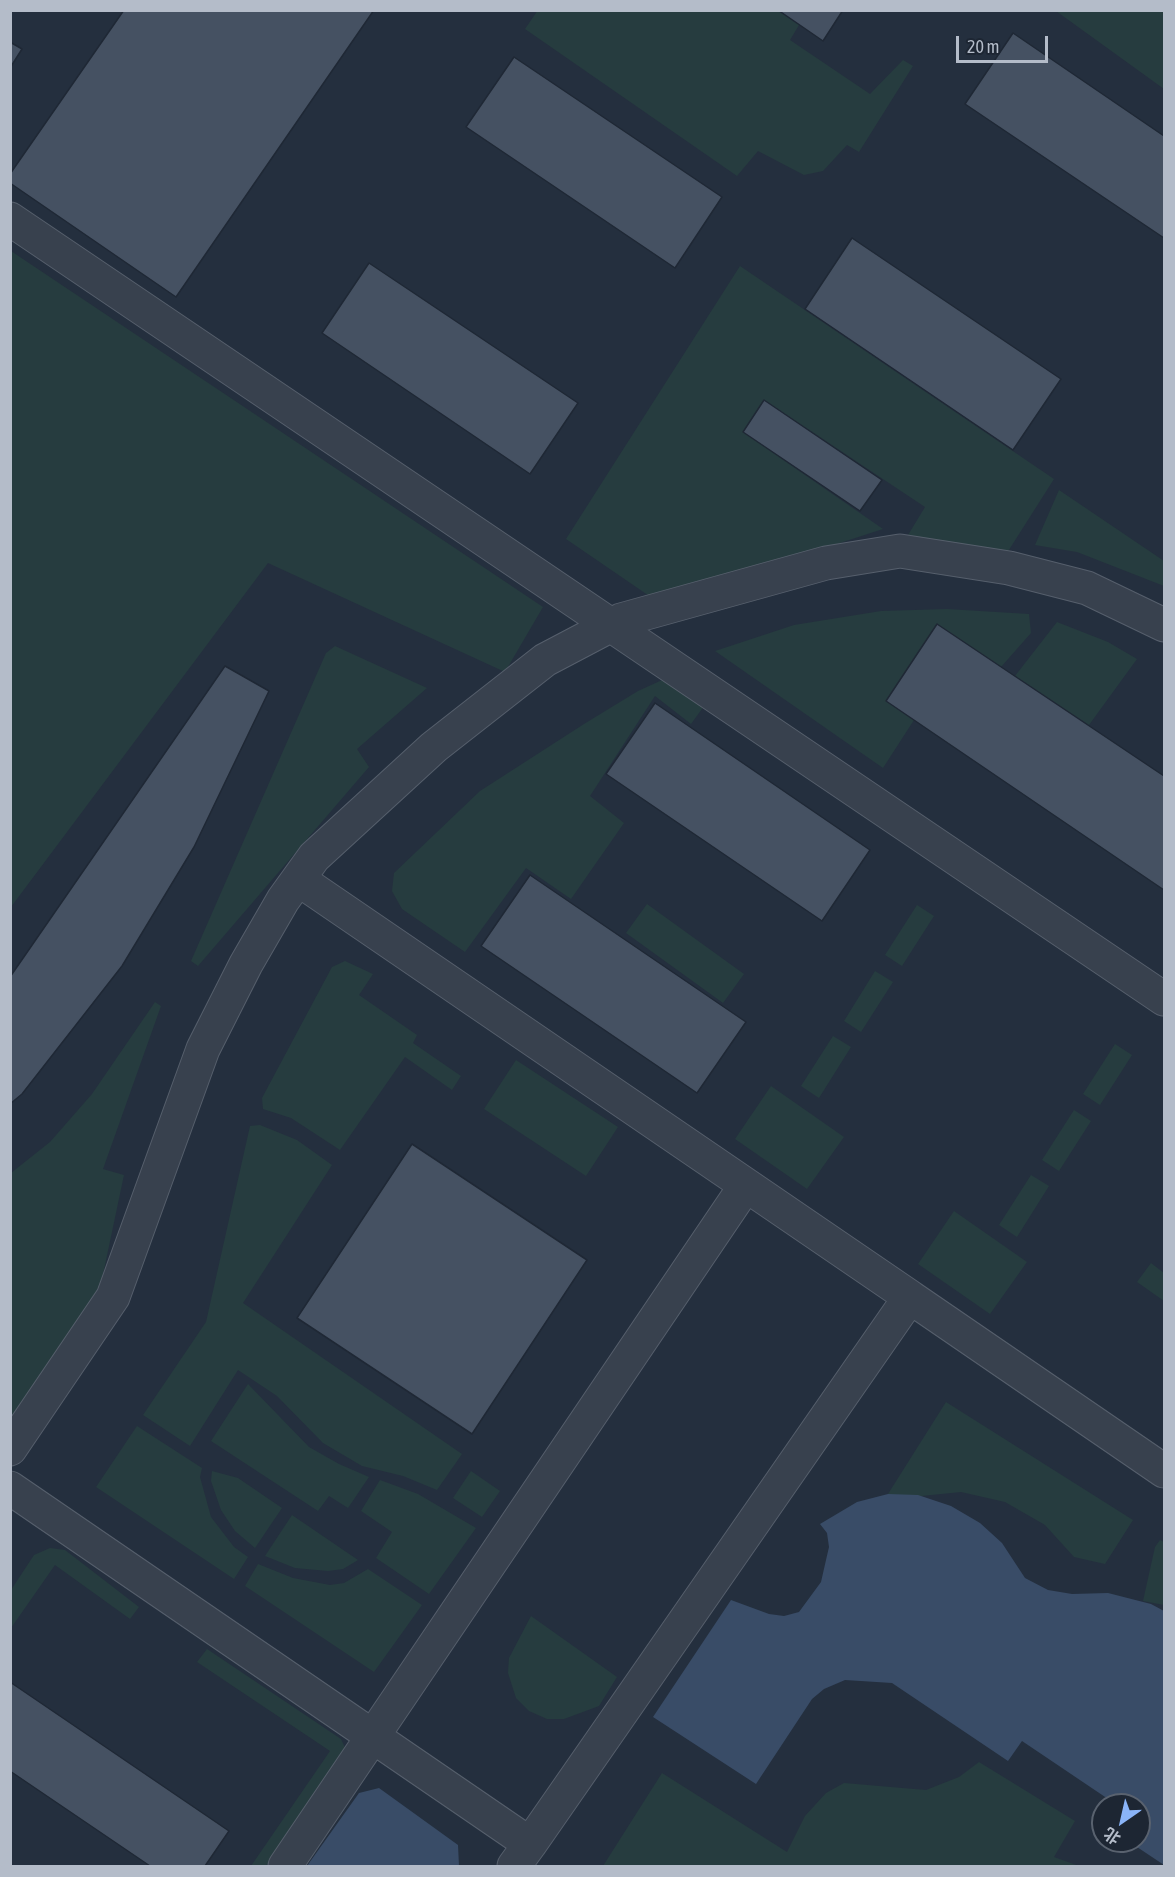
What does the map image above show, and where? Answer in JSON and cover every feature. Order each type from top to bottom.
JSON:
[{"type":"street","points":[[10,219],[1164,999]]},
{"type":"street","points":[[10,1449],[113,1297],[203,1049],[246,964],[298,879],[314,857],[434,747],[545,660],[621,620],[826,563],[900,551],[1009,568],[1087,588],[1164,626]]},
{"type":"street","points":[[298,879],[1164,1471]]},
{"type":"street","points":[[285,1866],[746,1185]]},
{"type":"street","points":[[10,1488],[373,1737],[522,1855],[910,1297]]},
{"type":"green space","points":[[538,10],[778,11],[799,25],[790,40],[870,94],[903,60],[913,66],[859,152],[847,145],[823,171],[804,175],[758,151],[737,176],[525,29]]},
{"type":"green space","points":[[1056,11],[1164,11],[1164,89]]},
{"type":"green space","points":[[11,251],[543,607],[505,672],[268,563],[11,907]]},
{"type":"green space","points":[[740,266],[1054,479],[1007,553],[905,540],[925,507],[764,400],[743,432],[883,529],[658,602],[566,539]]},
{"type":"green space","points":[[1059,490],[1164,561],[1164,586],[1077,552],[1035,545]]},
{"type":"green space","points":[[947,609],[1029,614],[1031,633],[1001,667],[937,624],[886,701],[914,720],[883,768],[715,651],[794,625],[881,611]]},
{"type":"green space","points":[[1057,622],[1108,642],[1137,659],[1089,725],[1015,676]]},
{"type":"green space","points":[[335,646],[427,688],[357,749],[369,767],[198,966],[191,961],[326,653]]},
{"type":"green space","points":[[671,676],[707,702],[691,724],[655,696],[590,796],[624,823],[571,899],[526,868],[465,952],[402,909],[392,891],[394,873],[480,791],[638,691]]},
{"type":"green space","points":[[647,904],[744,974],[723,1003],[626,933]]},
{"type":"green space","points":[[917,905],[934,916],[902,966],[885,955]]},
{"type":"green space","points":[[345,961],[373,974],[359,995],[417,1035],[413,1043],[461,1076],[452,1090],[405,1057],[340,1150],[291,1118],[263,1109],[262,1098],[332,967]]},
{"type":"green space","points":[[875,971],[893,982],[861,1032],[844,1021]]},
{"type":"green space","points":[[155,1002],[161,1006],[103,1169],[124,1175],[101,1284],[11,1426],[11,1173],[50,1142],[92,1094]]},
{"type":"green space","points":[[833,1036],[851,1047],[819,1098],[801,1086]]},
{"type":"green space","points":[[1115,1044],[1132,1055],[1100,1105],[1083,1094]]},
{"type":"green space","points":[[516,1060],[618,1127],[586,1176],[484,1109]]},
{"type":"green space","points":[[771,1086],[844,1137],[807,1189],[735,1139]]},
{"type":"green space","points":[[1074,1110],[1091,1121],[1059,1171],[1042,1160]]},
{"type":"green space","points":[[260,1125],[297,1140],[332,1165],[243,1303],[462,1454],[437,1490],[403,1476],[362,1466],[323,1443],[277,1396],[238,1370],[190,1446],[143,1415],[206,1322],[250,1126]]},
{"type":"green space","points":[[1031,1175],[1049,1186],[1017,1237],[999,1225]]},
{"type":"green space","points":[[954,1211],[1027,1262],[990,1314],[918,1264]]},
{"type":"green space","points":[[1151,1263],[1164,1273],[1164,1301],[1137,1282]]},
{"type":"green space","points":[[248,1384],[309,1447],[369,1477],[348,1508],[329,1496],[318,1511],[211,1441]]},
{"type":"green space","points":[[946,1402],[1133,1520],[1105,1564],[1074,1557],[1045,1525],[1005,1502],[961,1492],[921,1496],[876,1513]]},
{"type":"green space","points":[[137,1426],[202,1468],[200,1477],[211,1517],[234,1547],[248,1557],[234,1579],[96,1487]]},
{"type":"green space","points":[[212,1471],[238,1478],[282,1508],[255,1548],[235,1531],[221,1510],[211,1481]]},
{"type":"green space","points":[[471,1471],[500,1491],[482,1517],[453,1498]]},
{"type":"green space","points":[[380,1480],[418,1494],[476,1528],[429,1594],[376,1558],[392,1532],[361,1511]]},
{"type":"green space","points":[[292,1515],[358,1560],[343,1569],[328,1571],[295,1568],[265,1556]]},
{"type":"green space","points":[[1160,1540],[1164,1542],[1164,1605],[1143,1601],[1155,1547]]},
{"type":"green space","points":[[50,1548],[65,1550],[139,1607],[130,1619],[55,1565],[11,1628],[11,1590],[34,1555]]},
{"type":"green space","points":[[258,1564],[293,1578],[330,1585],[344,1583],[368,1569],[422,1605],[374,1672],[245,1586]]},
{"type":"green space","points":[[531,1616],[617,1677],[599,1706],[564,1719],[547,1719],[529,1711],[516,1698],[508,1673],[509,1658]]},
{"type":"green space","points":[[207,1649],[341,1739],[346,1750],[266,1866],[251,1866],[330,1751],[197,1662]]},
{"type":"green space","points":[[979,1762],[1075,1821],[1054,1857],[1079,1866],[603,1866],[662,1773],[787,1852],[805,1816],[826,1793],[844,1783],[926,1790],[959,1777]]},
{"type":"water","points":[[888,1494],[918,1495],[951,1506],[980,1523],[1002,1543],[1025,1578],[1048,1590],[1072,1594],[1108,1593],[1151,1604],[1164,1611],[1164,1865],[1146,1853],[1151,1853],[1151,1793],[1099,1793],[1022,1741],[1008,1761],[892,1683],[845,1680],[824,1689],[812,1699],[756,1784],[653,1717],[731,1600],[769,1614],[784,1616],[799,1612],[821,1582],[829,1547],[827,1533],[820,1524],[857,1502]]},
{"type":"water","points":[[379,1788],[458,1845],[459,1866],[307,1866],[359,1793]]},
{"type":"building","points":[[124,10],[374,10],[176,297],[10,183],[10,174]]},
{"type":"building","points":[[778,10],[843,10],[823,41]]},
{"type":"building","points":[[1013,33],[1164,136],[1164,238],[965,104]]},
{"type":"building","points":[[10,42],[22,49],[10,68]]},
{"type":"building","points":[[514,57],[722,197],[675,268],[466,127]]},
{"type":"building","points":[[852,238],[1061,379],[1013,450],[805,309]]},
{"type":"building","points":[[369,263],[578,403],[530,474],[322,333]]},
{"type":"building","points":[[764,400],[882,480],[860,511],[743,432]]},
{"type":"building","points":[[937,624],[1164,776],[1164,890],[886,701]]},
{"type":"building","points":[[225,666],[269,691],[194,847],[122,966],[22,1094],[10,1104],[10,977]]},
{"type":"building","points":[[655,703],[870,850],[822,921],[606,774]]},
{"type":"building","points":[[530,875],[746,1022],[697,1093],[481,946]]},
{"type":"building","points":[[412,1144],[587,1260],[472,1434],[297,1318]]},
{"type":"building","points":[[10,1682],[229,1831],[205,1866],[150,1866],[10,1771]]}]
